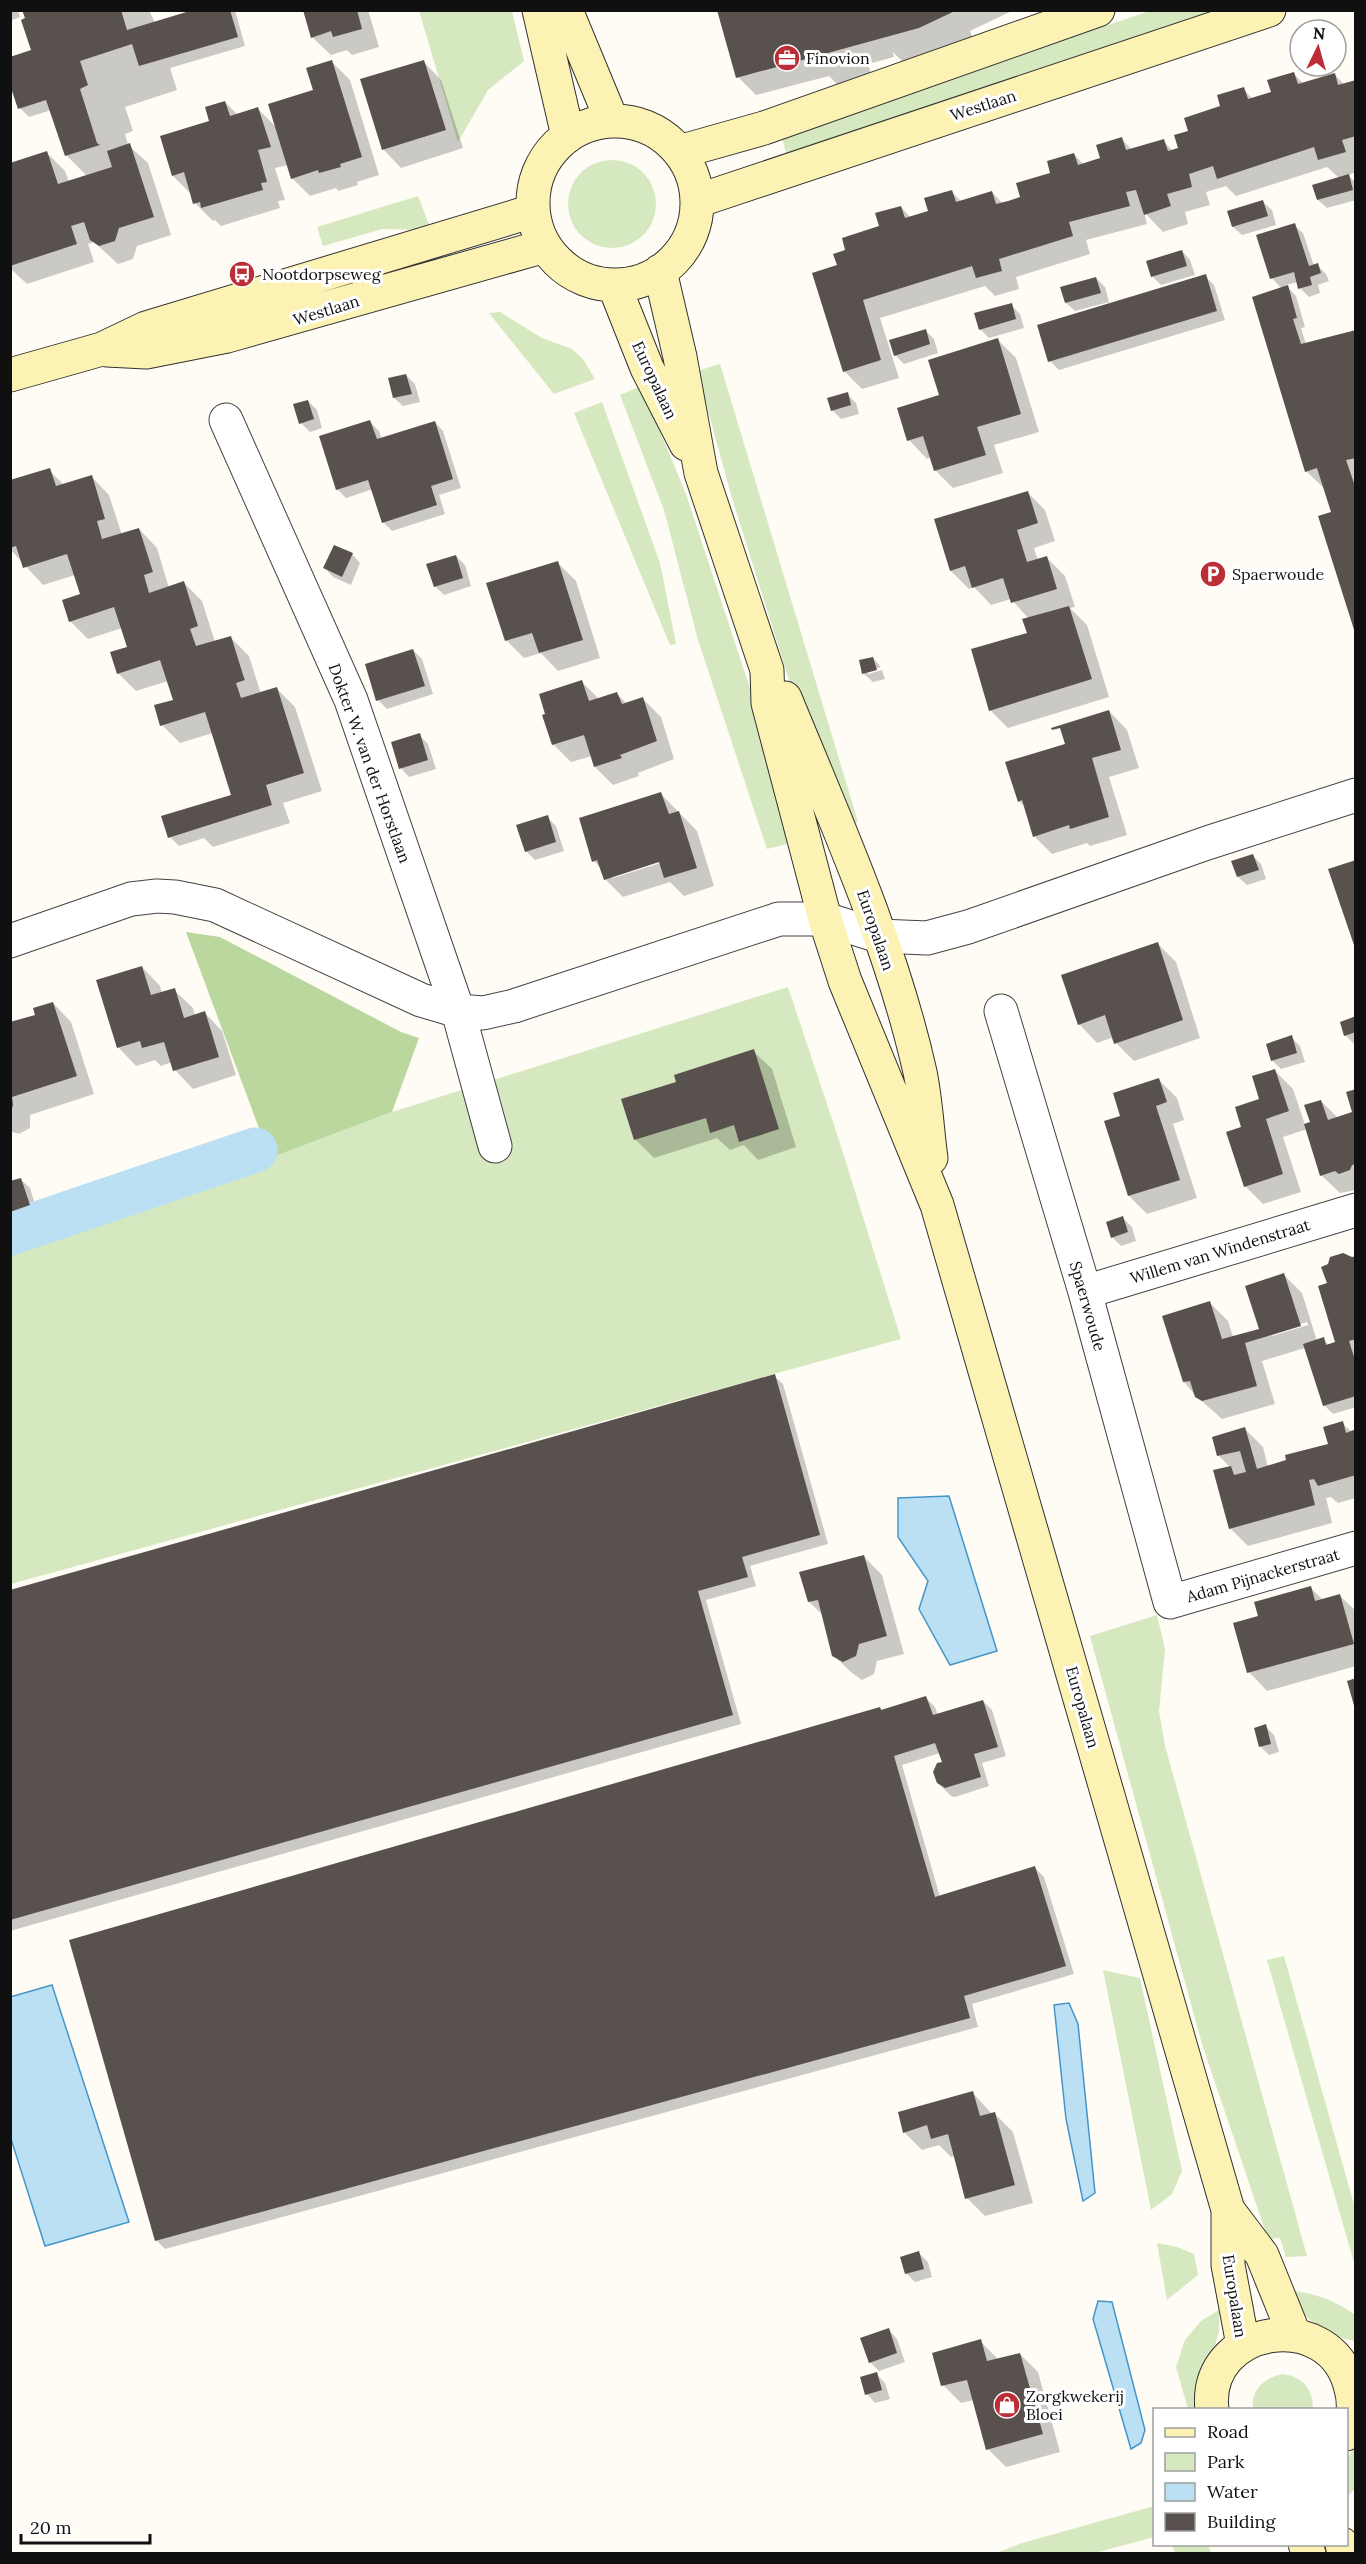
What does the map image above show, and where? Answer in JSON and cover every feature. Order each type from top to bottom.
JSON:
[{"type":"main road","points":[[539,10],[568,136]]},
{"type":"main road","points":[[566,10],[612,121]]},
{"type":"main road","points":[[679,152],[764,128],[1098,10]]},
{"type":"main road","name":"Westlaan","points":[[697,201],[1269,10]]},
{"type":"main road","points":[[612,121],[637,124],[650,129],[679,152],[690,170],[697,201],[696,215],[688,241],[680,253],[660,272],[638,282],[614,285],[580,278],[560,264],[545,246],[537,229],[533,211],[533,196],[540,168],[557,145],[568,136],[589,125],[612,121]]},
{"type":"main road","name":"Westlaan","points":[[10,375],[102,349],[146,328],[533,211]]},
{"type":"main road","name":"Westlaan","points":[[102,349],[146,352],[227,336],[545,246]]},
{"type":"main road","name":"Europalaan","points":[[660,272],[680,357],[701,473],[767,670],[768,703],[825,919],[845,981],[937,1205],[1228,2210],[1228,2265],[1243,2346]]},
{"type":"main road","name":"Europalaan","points":[[614,285],[647,368],[701,473]]},
{"type":"main road","name":"Europalaan","points":[[767,670],[782,691],[825,792],[869,933],[920,1073],[937,1205]]},
{"type":"main road","name":"Europalaan","points":[[1228,2210],[1262,2255],[1294,2334]]},
{"type":"main road","name":"Europalaan","points":[[1212,2408],[1211,2401],[1216,2379],[1226,2360],[1258,2337],[1276,2333],[1294,2334],[1313,2340],[1349,2366],[1352,2417]]},
{"type":"street","name":"Dokter W. van der Horstlaan","points":[[226,420],[351,700],[458,1011],[495,1146]]},
{"type":"street","points":[[10,941],[131,899],[157,896],[175,897],[215,904],[421,1000],[458,1011],[483,1013],[514,1006],[779,919],[825,919],[869,933],[927,938],[968,927],[1207,843],[1356,795]]},
{"type":"street","name":"Spaerwoude","points":[[1001,1011],[1085,1292],[1170,1602]]},
{"type":"street","name":"Willem van Windenstraat","points":[[1085,1292],[1356,1210]]},
{"type":"street","name":"Adam Pijnackerstraat","points":[[1170,1602],[1356,1548]]},
{"type":"green space","points":[[419,11],[512,11],[524,61],[488,90],[458,142]]},
{"type":"green space","points":[[1150,11],[1218,11],[787,156],[781,135]]},
{"type":"green space","points":[[612,160],[629,164],[643,173],[652,187],[656,204],[652,221],[643,235],[629,244],[612,248],[595,244],[581,235],[572,221],[568,204],[572,187],[581,173],[595,164]]},
{"type":"green space","points":[[418,196],[431,230],[382,229],[323,246],[317,227]]},
{"type":"green space","points":[[500,312],[542,338],[572,349],[583,359],[595,379],[554,394],[489,313]]},
{"type":"green space","points":[[720,364],[858,822],[851,824],[794,696],[732,498],[697,371]]},
{"type":"green space","points":[[641,386],[686,494],[771,752],[790,843],[767,849],[698,640],[664,510],[620,395]]},
{"type":"green space","points":[[602,402],[660,563],[676,644],[670,645],[574,413]]},
{"type":"green space","points":[[186,932],[220,937],[401,1032],[419,1038],[392,1112],[270,1158]]},
{"type":"green space","points":[[788,987],[901,1339],[11,1584],[11,1245],[270,1158],[392,1112]]},
{"type":"green space","points":[[1157,1615],[1165,1649],[1159,1711],[1165,1746],[1307,2256],[1286,2257],[1280,2238],[1268,2239],[1202,2044],[1090,1636]]},
{"type":"green space","points":[[1284,1956],[1355,2208],[1355,2266],[1267,1960]]},
{"type":"green space","points":[[1103,1970],[1140,1978],[1182,2171],[1172,2194],[1151,2210]]},
{"type":"green space","points":[[1157,2243],[1177,2247],[1194,2254],[1198,2275],[1167,2300]]},
{"type":"green space","points":[[1289,2290],[1324,2298],[1355,2315],[1355,2341],[1334,2335],[1315,2324],[1300,2309]]},
{"type":"green space","points":[[1219,2310],[1219,2331],[1197,2408],[1188,2408],[1176,2367],[1185,2340],[1201,2321]]},
{"type":"green space","points":[[1283,2374],[1301,2381],[1309,2390],[1313,2408],[1253,2408],[1257,2390],[1270,2378]]},
{"type":"green space","points":[[1355,2444],[1355,2489],[1348,2495],[1348,2458]]},
{"type":"green space","points":[[1153,2506],[1153,2537],[1095,2553],[994,2554],[1019,2544]]},
{"type":"green space","points":[[1172,2546],[1208,2546],[1211,2553],[1175,2553]]},
{"type":"water","points":[[949,1496],[997,1651],[950,1665],[919,1609],[928,1581],[898,1537],[898,1498]]},
{"type":"water","points":[[52,1985],[129,2222],[45,2246],[11,2139],[10,1997]]},
{"type":"water","points":[[1069,2003],[1078,2024],[1095,2193],[1083,2201],[1066,2119],[1054,2005]]},
{"type":"water","points":[[1098,2301],[1112,2302],[1145,2430],[1141,2443],[1131,2449],[1093,2319]]},
{"type":"building","points":[[22,10],[121,10],[127,30],[193,10],[230,10],[238,37],[139,66],[132,44],[80,61],[88,85],[80,89],[97,143],[100,145],[65,156],[46,100],[18,109],[10,85],[10,57],[31,50],[21,20],[25,18]]},
{"type":"building","points":[[303,10],[357,10],[362,29],[333,37],[331,31],[311,38]]},
{"type":"building","points":[[717,10],[957,10],[919,28],[736,78]]},
{"type":"building","points":[[332,60],[362,157],[340,164],[341,167],[319,173],[318,170],[291,179],[268,104],[313,90],[306,68]]},
{"type":"building","points":[[424,60],[446,130],[382,150],[360,79]]},
{"type":"building","points":[[1288,74],[1288,78],[1296,78],[1298,84],[1318,78],[1336,78],[1338,85],[1356,80],[1356,136],[1342,140],[1346,152],[1318,160],[1314,147],[1217,179],[1213,166],[1189,174],[1192,187],[1167,194],[1171,206],[1144,215],[1136,190],[1126,192],[1130,206],[1069,222],[1073,236],[999,259],[1002,271],[976,278],[972,266],[863,300],[881,360],[843,372],[812,273],[837,265],[833,254],[845,250],[842,238],[879,226],[875,213],[901,206],[905,218],[928,211],[924,198],[952,190],[956,202],[992,191],[996,204],[1008,201],[1020,197],[1016,183],[1050,173],[1047,161],[1074,153],[1078,165],[1100,158],[1096,145],[1122,137],[1126,150],[1164,139],[1168,151],[1178,148],[1174,135],[1188,131],[1184,118],[1220,106],[1217,95],[1244,87],[1248,99],[1271,92],[1267,80]]},
{"type":"building","points":[[225,101],[230,116],[258,107],[271,147],[258,150],[267,182],[261,183],[263,190],[201,208],[200,202],[193,204],[184,172],[172,176],[160,136],[209,121],[205,107]]},
{"type":"building","points":[[130,143],[154,217],[119,228],[115,241],[99,246],[90,240],[84,222],[71,226],[77,244],[10,266],[10,163],[47,151],[58,184],[112,167],[107,151]]},
{"type":"building","points":[[1349,174],[1353,190],[1317,200],[1312,185]]},
{"type":"building","points":[[1263,200],[1268,216],[1232,227],[1227,211]]},
{"type":"building","points":[[1295,223],[1309,266],[1318,263],[1321,273],[1310,277],[1312,285],[1298,289],[1294,272],[1270,279],[1256,235]]},
{"type":"building","points":[[1182,250],[1187,266],[1151,277],[1146,261]]},
{"type":"building","points":[[1206,274],[1217,311],[1048,362],[1037,325]]},
{"type":"building","points":[[1096,277],[1101,293],[1065,303],[1060,287]]},
{"type":"building","points":[[1288,285],[1297,318],[1293,319],[1301,344],[1356,330],[1356,458],[1346,460],[1356,489],[1356,636],[1318,516],[1331,512],[1317,468],[1305,472],[1252,297]]},
{"type":"building","points":[[1012,303],[1016,319],[979,330],[974,313]]},
{"type":"building","points":[[926,329],[930,344],[894,356],[889,340]]},
{"type":"building","points":[[998,338],[1021,414],[977,427],[986,455],[934,471],[923,436],[907,441],[897,408],[939,395],[928,360]]},
{"type":"building","points":[[406,374],[412,394],[393,398],[388,378]]},
{"type":"building","points":[[848,392],[851,405],[831,411],[827,398]]},
{"type":"building","points":[[308,400],[314,419],[299,424],[293,404]]},
{"type":"building","points":[[370,420],[377,439],[435,421],[453,479],[431,486],[437,505],[382,523],[368,480],[336,490],[319,436]]},
{"type":"building","points":[[50,468],[56,486],[92,475],[105,519],[97,521],[102,539],[139,528],[153,572],[144,575],[149,593],[184,581],[198,626],[190,629],[196,646],[231,636],[245,680],[236,683],[241,698],[277,687],[304,773],[266,785],[272,805],[168,838],[161,816],[231,795],[205,712],[160,726],[154,705],[173,700],[160,660],[117,674],[110,652],[127,647],[114,607],[69,622],[62,600],[80,594],[67,554],[23,568],[16,546],[10,548],[10,480]]},
{"type":"building","points":[[1028,491],[1038,523],[1017,530],[1027,562],[1047,556],[1057,589],[1011,603],[1003,578],[972,588],[965,566],[950,571],[934,519]]},
{"type":"building","points":[[334,545],[353,553],[342,577],[323,568]]},
{"type":"building","points":[[456,555],[463,578],[434,587],[426,564]]},
{"type":"building","points":[[558,561],[583,640],[539,653],[532,633],[505,641],[486,583]]},
{"type":"building","points":[[1069,606],[1092,679],[989,711],[971,649],[1027,633],[1022,619]]},
{"type":"building","points":[[413,649],[425,686],[376,701],[365,664]]},
{"type":"building","points":[[873,657],[877,670],[862,674],[859,660]]},
{"type":"building","points":[[582,680],[589,701],[617,692],[622,704],[643,697],[657,741],[620,755],[622,758],[594,767],[584,735],[552,745],[542,715],[545,714],[539,694]]},
{"type":"building","points":[[1109,710],[1121,750],[1092,758],[1109,817],[1070,829],[1069,825],[1033,837],[1022,800],[1018,802],[1005,762],[1065,744],[1060,728],[1052,730],[1051,728]]},
{"type":"building","points":[[420,733],[428,760],[399,769],[391,742]]},
{"type":"building","points":[[661,792],[669,814],[679,811],[697,868],[664,878],[659,862],[604,880],[597,860],[592,862],[579,818]]},
{"type":"building","points":[[548,815],[556,842],[525,852],[516,825]]},
{"type":"building","points":[[1253,854],[1259,870],[1237,877],[1231,861]]},
{"type":"building","points":[[1356,860],[1356,948],[1355,948],[1328,869]]},
{"type":"building","points":[[1158,942],[1183,1020],[1114,1044],[1105,1015],[1078,1025],[1061,975]]},
{"type":"building","points":[[142,966],[151,995],[175,988],[184,1018],[205,1011],[219,1057],[173,1071],[164,1042],[142,1048],[140,1041],[117,1048],[96,980]]},
{"type":"building","points":[[53,1002],[77,1076],[12,1097],[13,1105],[10,1114],[10,1022],[35,1015],[33,1008]]},
{"type":"building","points":[[1356,1016],[1356,1032],[1344,1036],[1340,1022]]},
{"type":"building","points":[[1292,1035],[1297,1053],[1271,1061],[1266,1044]]},
{"type":"building","points":[[754,1049],[779,1129],[739,1142],[734,1125],[710,1133],[706,1118],[634,1140],[621,1099],[676,1082],[674,1075]]},
{"type":"building","points":[[1275,1069],[1289,1111],[1266,1119],[1283,1174],[1244,1187],[1226,1132],[1241,1127],[1235,1107],[1259,1099],[1252,1076]]},
{"type":"building","points":[[1159,1078],[1167,1102],[1156,1106],[1180,1180],[1128,1196],[1104,1121],[1120,1116],[1113,1093]]},
{"type":"building","points":[[1356,1089],[1356,1164],[1352,1165],[1350,1170],[1339,1174],[1335,1171],[1320,1176],[1304,1124],[1310,1122],[1304,1105],[1321,1100],[1328,1120],[1352,1112],[1346,1092]]},
{"type":"building","points":[[21,1178],[30,1205],[10,1212],[10,1181]]},
{"type":"building","points":[[1123,1216],[1128,1232],[1111,1238],[1106,1222]]},
{"type":"building","points":[[1343,1253],[1352,1257],[1356,1256],[1356,1339],[1349,1341],[1356,1363],[1356,1396],[1323,1406],[1303,1344],[1324,1337],[1326,1345],[1335,1342],[1318,1286],[1327,1283],[1321,1267],[1328,1264],[1330,1257]]},
{"type":"building","points":[[1284,1273],[1301,1326],[1245,1343],[1257,1386],[1202,1401],[1195,1397],[1190,1381],[1183,1382],[1162,1316],[1210,1301],[1222,1339],[1259,1329],[1245,1286]]},
{"type":"building","points":[[775,1374],[820,1535],[742,1557],[748,1577],[698,1591],[733,1715],[10,1920],[10,1590]]},
{"type":"building","points":[[1343,1421],[1346,1433],[1356,1429],[1356,1475],[1318,1486],[1314,1479],[1309,1480],[1315,1505],[1229,1529],[1213,1470],[1231,1466],[1234,1475],[1246,1472],[1240,1451],[1217,1456],[1212,1437],[1245,1427],[1257,1469],[1286,1460],[1285,1455],[1328,1444],[1323,1427]]},
{"type":"building","points":[[864,1555],[887,1636],[859,1644],[856,1656],[843,1662],[832,1656],[818,1600],[808,1602],[799,1572]]},
{"type":"building","points":[[1311,1586],[1315,1601],[1340,1594],[1354,1644],[1247,1673],[1233,1623],[1258,1616],[1254,1602]]},
{"type":"building","points":[[1356,1678],[1356,1709],[1355,1709],[1347,1681]]},
{"type":"building","points":[[926,1696],[933,1715],[983,1700],[998,1747],[974,1754],[981,1777],[945,1788],[937,1783],[933,1772],[937,1763],[942,1762],[935,1743],[894,1756],[935,1897],[1035,1866],[1066,1966],[964,1996],[970,2018],[155,2241],[69,1940],[880,1707],[881,1710]]},
{"type":"building","points":[[1266,1724],[1271,1744],[1259,1747],[1254,1728]]},
{"type":"building","points":[[973,2091],[980,2116],[995,2112],[1015,2185],[965,2199],[948,2134],[931,2139],[927,2125],[903,2133],[898,2112]]},
{"type":"building","points":[[919,2251],[924,2269],[905,2274],[900,2257]]},
{"type":"building","points":[[889,2328],[897,2353],[869,2363],[860,2338]]},
{"type":"building","points":[[981,2339],[987,2361],[1020,2353],[1043,2434],[986,2450],[967,2380],[941,2386],[932,2353]]},
{"type":"building","points":[[877,2372],[882,2390],[865,2395],[860,2377]]},
{"type":"waterway","points":[[10,1233],[255,1150]]},
{"type":"place","name":"Finovion","points":[[787,58]]},
{"type":"place","name":"Nootdorpseweg","points":[[242,274]]},
{"type":"place","name":"Spaerwoude","points":[[1213,574]]},
{"type":"place","name":"Zorgkwekerij Bloei","points":[[1007,2405]]}]
